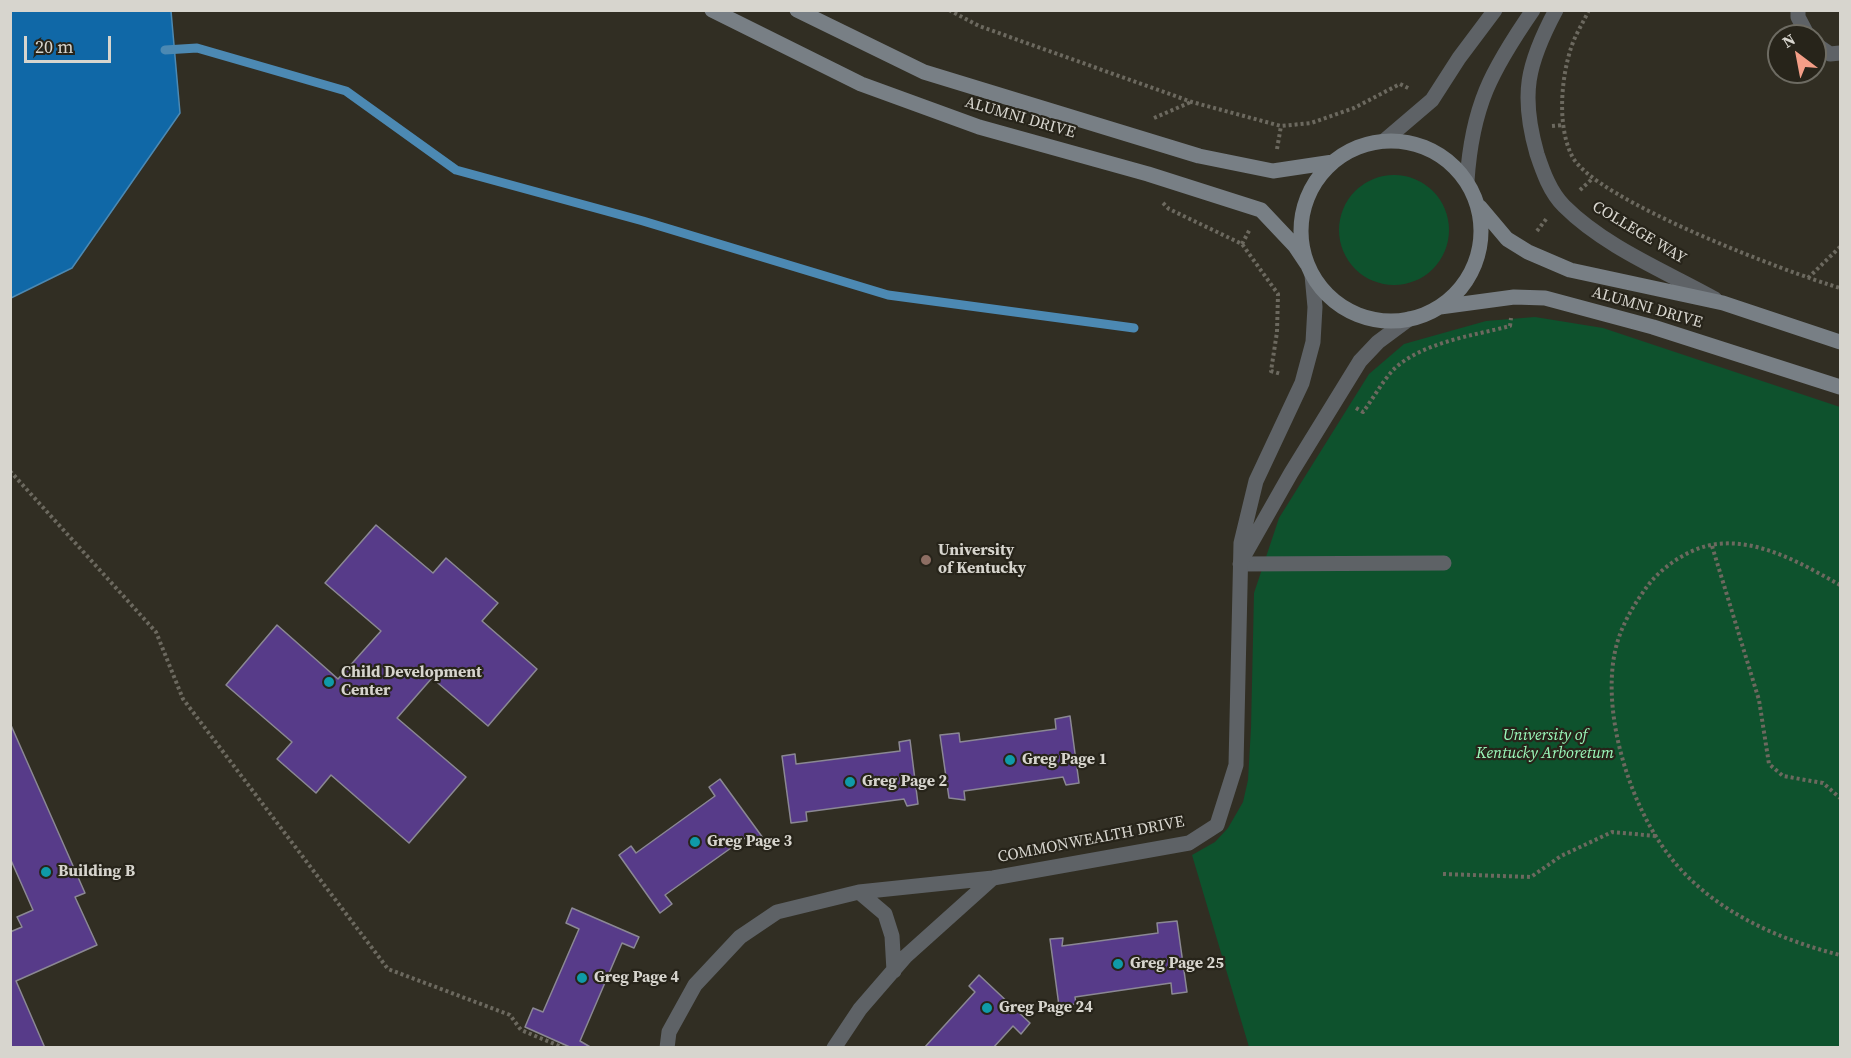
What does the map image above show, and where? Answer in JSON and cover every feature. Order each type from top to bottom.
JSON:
[{"type":"main road","name":"ALUMNI DRIVE","points":[[712,10],[861,84],[979,127],[1148,174],[1261,210],[1295,246],[1310,269]]},
{"type":"main road","name":"ALUMNI DRIVE","points":[[796,10],[924,72],[1199,156],[1273,171],[1333,162]]},
{"type":"main road","points":[[1384,141],[1408,142],[1431,150],[1451,163],[1467,181],[1478,205],[1482,228],[1479,251],[1471,273],[1457,293],[1439,308],[1409,319],[1386,321],[1354,312],[1325,293],[1310,269],[1302,242],[1302,220],[1307,198],[1318,179],[1333,162],[1366,144],[1384,141]]},
{"type":"main road","name":"ALUMNI DRIVE","points":[[1478,205],[1507,239],[1528,252],[1570,270],[1723,303],[1840,342]]},
{"type":"main road","name":"ALUMNI DRIVE","points":[[1439,308],[1514,297],[1545,298],[1653,327],[1840,387]]},
{"type":"street","points":[[1384,141],[1431,100],[1495,10]]},
{"type":"street","points":[[1467,181],[1474,121],[1484,88],[1503,54],[1533,10]]},
{"type":"street","name":"COLLEGE WAY","points":[[1556,10],[1538,45],[1526,97],[1530,128],[1544,177],[1562,205],[1593,231],[1723,303]]},
{"type":"street","name":"COMMONWEALTH DRIVE","points":[[667,1047],[669,1032],[695,985],[740,937],[777,912],[859,892],[993,878],[1189,843],[1217,825],[1236,765],[1241,543],[1256,481],[1302,383],[1313,342],[1315,308],[1310,269]]},
{"type":"street","name":"COMMONWEALTH DRIVE","points":[[1240,564],[1291,473],[1360,361],[1378,342],[1409,319]]},
{"type":"street","points":[[1240,564],[1444,564]]},
{"type":"street","name":"COMMONWEALTH DRIVE","points":[[834,1047],[860,1009],[894,970],[993,878]]},
{"type":"street","points":[[859,892],[885,914],[892,936],[894,970]]},
{"type":"path","points":[[949,10],[979,27],[1192,102],[1281,126],[1311,123],[1354,108],[1400,84]]},
{"type":"path","points":[[1589,10],[1571,47],[1564,81],[1563,125],[1572,156],[1592,179],[1740,253],[1840,288]]},
{"type":"path","points":[[1126,135],[1168,110],[1192,102]]},
{"type":"path","points":[[1277,148],[1281,126]]},
{"type":"path","points":[[1148,174],[1159,200],[1169,209],[1242,244],[1278,294],[1277,332],[1271,370],[1288,377]]},
{"type":"path","points":[[1577,192],[1592,179]]},
{"type":"path","points":[[1534,236],[1540,224],[1551,214]]},
{"type":"path","points":[[1242,244],[1253,225]]},
{"type":"path","points":[[1807,278],[1840,247]]},
{"type":"path","points":[[1352,406],[1363,412],[1393,371],[1410,358],[1430,348],[1510,326],[1511,316]]},
{"type":"path","points":[[10,471],[156,632],[183,699],[388,969],[510,1015],[521,1030],[564,1047]]},
{"type":"path","points":[[1712,546],[1753,676],[1769,764],[1783,777],[1823,783],[1840,798]]},
{"type":"path","points":[[1840,585],[1779,554],[1749,547],[1712,546],[1686,554],[1656,574],[1635,602],[1618,640],[1613,720],[1625,768],[1642,810],[1668,854],[1698,887],[1731,912],[1771,931],[1840,955]]},
{"type":"path","points":[[1443,874],[1531,877],[1561,856],[1611,832],[1657,836]]},
{"type":"green space","points":[[1394,175],[1415,179],[1433,191],[1445,209],[1449,230],[1445,251],[1433,269],[1415,281],[1394,285],[1373,281],[1355,269],[1343,251],[1339,230],[1343,209],[1355,191],[1373,179]]},
{"type":"green space","name":"University of Kentucky Arboretum","points":[[1535,317],[1603,328],[1840,407],[1840,1047],[1249,1047],[1192,855],[1215,842],[1228,828],[1243,802],[1248,780],[1251,728],[1254,593],[1279,518],[1369,374],[1404,344],[1486,321]]},
{"type":"water","points":[[11,10],[171,11],[180,113],[72,268],[11,298]]},
{"type":"building","name":"Child Development Center","points":[[376,525],[433,573],[446,558],[498,603],[482,621],[537,669],[488,726],[432,678],[397,718],[466,777],[409,843],[331,775],[316,793],[277,759],[292,742],[226,685],[277,625],[338,679],[381,631],[325,583]]},
{"type":"building","name":"Greg Page 1","points":[[1070,716],[1079,783],[1066,785],[1063,777],[964,791],[965,800],[949,798],[940,735],[959,733],[960,742],[1056,729],[1055,719]]},
{"type":"building","name":"Building B","points":[[10,723],[85,893],[75,897],[97,945],[16,981],[45,1048],[10,1048],[10,932],[22,927],[17,917],[33,910],[10,858]]},
{"type":"building","name":"Greg Page 2","points":[[910,740],[918,804],[907,806],[904,799],[806,812],[807,821],[791,823],[782,756],[795,754],[796,764],[900,751],[899,742]]},
{"type":"building","name":"Greg Page 3","points":[[720,779],[763,838],[751,846],[745,838],[665,895],[672,904],[660,913],[619,855],[631,846],[636,853],[715,796],[709,787]]},
{"type":"building","name":"Greg Page 4","points":[[572,908],[639,937],[634,948],[622,943],[580,1041],[592,1048],[572,1048],[525,1027],[533,1008],[543,1012],[579,929],[566,923]]},
{"type":"building","name":"Greg Page 25","points":[[1177,921],[1187,992],[1172,994],[1171,983],[1075,997],[1076,1004],[1059,1006],[1050,939],[1063,938],[1062,946],[1158,933],[1157,923]]},
{"type":"building","name":"Greg Page 24","points":[[979,975],[1030,1023],[1021,1034],[1013,1026],[993,1048],[924,1048],[975,992],[969,986]]},
{"type":"waterway","points":[[165,50],[197,48],[346,91],[456,170],[643,221],[888,295],[1134,328]]},
{"type":"place","name":"University of Kentucky","points":[[926,560]]},
{"type":"place","name":"Child Development Center","points":[[329,682]]},
{"type":"place","name":"Greg Page 1","points":[[1010,760]]},
{"type":"place","name":"Greg Page 2","points":[[850,782]]},
{"type":"place","name":"Greg Page 3","points":[[695,842]]},
{"type":"place","name":"Building B","points":[[46,872]]},
{"type":"place","name":"Greg Page 25","points":[[1118,964]]},
{"type":"place","name":"Greg Page 4","points":[[582,978]]},
{"type":"place","name":"Greg Page 24","points":[[987,1008]]}]
